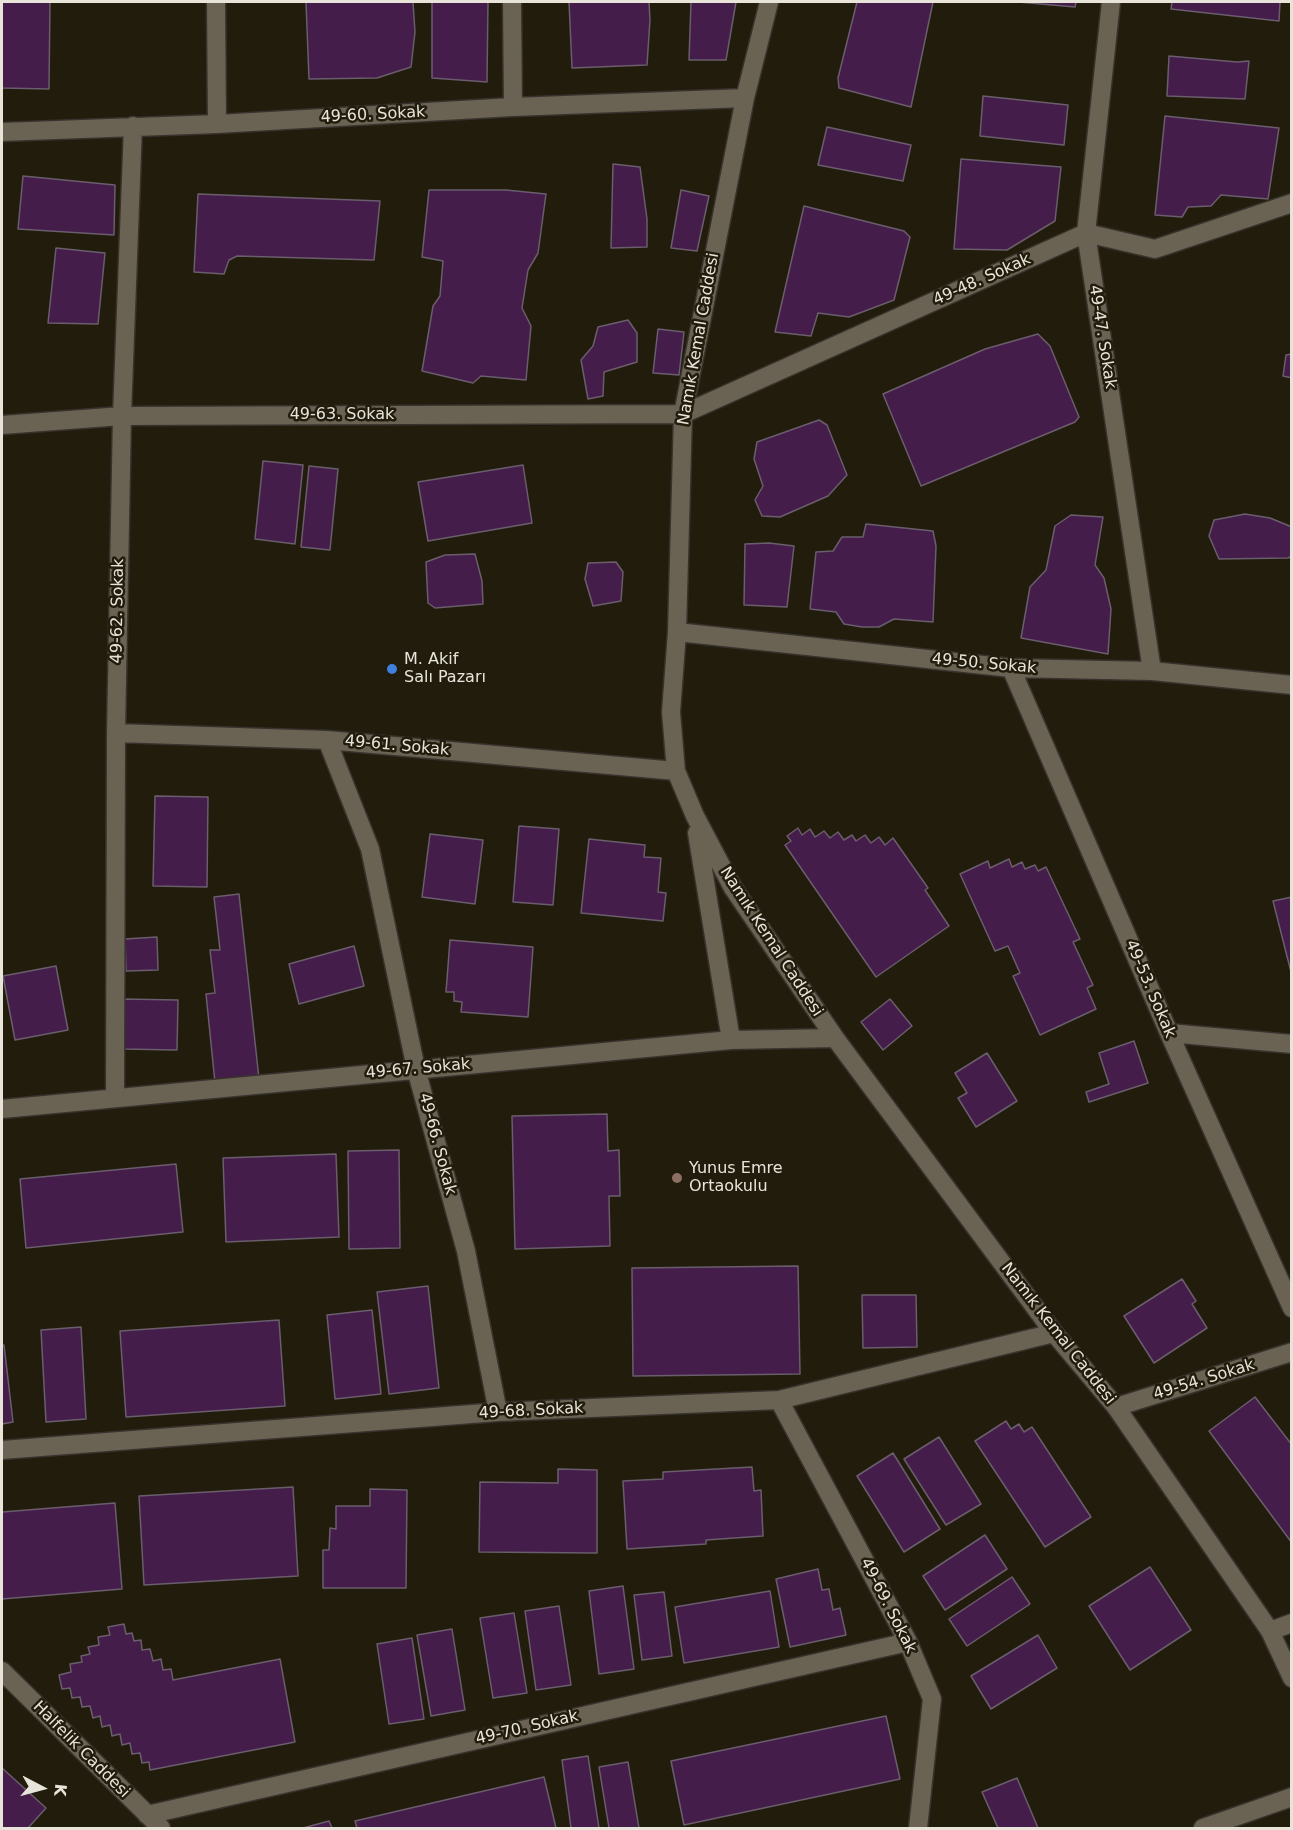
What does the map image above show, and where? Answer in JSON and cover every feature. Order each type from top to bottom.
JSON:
[{"type":"street","points":[[216,2],[217,124]]},
{"type":"street","points":[[512,2],[513,106]]},
{"type":"street","name":"Namık Kemal Caddesi","points":[[769,2],[744,98],[682,414],[677,632],[671,712],[676,771],[694,816],[733,888],[835,1038],[1054,1333],[1116,1407],[1270,1630],[1292,1678]]},
{"type":"street","name":"49-47. Sokak","points":[[1111,2],[1086,233],[1152,671]]},
{"type":"street","name":"49-60. Sokak","points":[[2,132],[217,124],[513,106],[744,98]]},
{"type":"street","name":"49-62. Sokak","points":[[115,1097],[116,733],[122,416],[133,126]]},
{"type":"street","points":[[1086,233],[1155,249],[1292,203]]},
{"type":"street","name":"49-48. Sokak","points":[[682,414],[1086,233]]},
{"type":"street","name":"49-63. Sokak","points":[[2,424],[122,416],[682,414]]},
{"type":"street","name":"49-50. Sokak","points":[[677,632],[1011,668],[1152,671],[1292,685]]},
{"type":"street","name":"49-53. Sokak","points":[[1011,668],[1168,1033],[1292,1308]]},
{"type":"street","name":"49-61. Sokak","points":[[116,733],[327,740],[676,771]]},
{"type":"street","name":"49-66. Sokak","points":[[327,740],[370,849],[416,1069],[466,1251],[498,1412]]},
{"type":"street","points":[[694,816],[731,1040]]},
{"type":"street","points":[[1168,1033],[1292,1044]]},
{"type":"street","name":"49-67. Sokak","points":[[2,1109],[731,1040],[835,1038]]},
{"type":"street","name":"49-68. Sokak","points":[[2,1450],[498,1412],[779,1400],[1054,1333]]},
{"type":"street","name":"49-54. Sokak","points":[[1116,1407],[1292,1352]]},
{"type":"street","name":"49-69. Sokak","points":[[779,1400],[908,1642],[932,1699],[918,1828]]},
{"type":"street","points":[[1270,1630],[1292,1623]]},
{"type":"street","name":"49-70. Sokak","points":[[147,1815],[908,1642]]},
{"type":"street","name":"Halfelik Caddesi","points":[[2,1671],[161,1828]]},
{"type":"street","points":[[1203,1828],[1292,1797]]},
{"type":"building","points":[[2,2],[50,2],[49,89],[2,88]]},
{"type":"building","points":[[306,2],[413,2],[415,32],[411,67],[377,78],[309,79]]},
{"type":"building","points":[[432,2],[488,2],[487,82],[432,78]]},
{"type":"building","points":[[569,2],[649,2],[647,65],[572,68]]},
{"type":"building","points":[[691,2],[736,2],[726,60],[689,60]]},
{"type":"building","points":[[857,2],[933,2],[911,107],[839,88],[838,78]]},
{"type":"building","points":[[1018,2],[1076,2],[1075,7]]},
{"type":"building","points":[[1172,2],[1280,2],[1279,21],[1171,9]]},
{"type":"building","points":[[1169,56],[1249,61],[1245,99],[1167,96]]},
{"type":"building","points":[[983,96],[1068,105],[1064,145],[980,136]]},
{"type":"building","points":[[1165,116],[1279,128],[1268,199],[1221,195],[1211,206],[1188,207],[1182,217],[1155,215]]},
{"type":"building","points":[[827,127],[911,145],[903,181],[818,165]]},
{"type":"building","points":[[961,159],[1061,167],[1055,221],[1007,250],[954,249]]},
{"type":"building","points":[[613,164],[640,167],[647,219],[647,247],[611,248]]},
{"type":"building","points":[[23,176],[115,185],[114,235],[18,229]]},
{"type":"building","points":[[429,190],[506,190],[546,194],[538,253],[528,270],[522,308],[531,326],[526,380],[481,376],[473,383],[422,371],[433,306],[440,296],[443,261],[422,257]]},
{"type":"building","points":[[681,190],[709,196],[697,251],[671,248]]},
{"type":"building","points":[[198,194],[380,201],[374,260],[237,256],[229,260],[224,274],[194,272]]},
{"type":"building","points":[[804,206],[904,231],[910,237],[894,300],[849,317],[818,313],[811,336],[775,332]]},
{"type":"building","points":[[56,248],[105,253],[98,324],[48,323]]},
{"type":"building","points":[[628,320],[637,333],[637,362],[604,372],[603,396],[588,399],[581,360],[593,346],[598,327]]},
{"type":"building","points":[[658,329],[684,332],[679,375],[653,373]]},
{"type":"building","points":[[1038,334],[1050,346],[1079,417],[1075,422],[921,486],[883,394],[985,349]]},
{"type":"building","points":[[1292,354],[1292,378],[1283,376],[1286,355]]},
{"type":"building","points":[[819,420],[827,425],[847,475],[828,496],[780,517],[762,516],[755,500],[763,486],[754,459],[757,442]]},
{"type":"building","points":[[263,461],[303,465],[295,544],[255,539]]},
{"type":"building","points":[[523,465],[532,523],[428,541],[418,482]]},
{"type":"building","points":[[309,466],[338,469],[330,550],[301,547]]},
{"type":"building","points":[[1245,514],[1270,518],[1292,527],[1292,556],[1288,558],[1219,559],[1209,536],[1214,520]]},
{"type":"building","points":[[1071,515],[1103,517],[1095,565],[1104,578],[1111,609],[1108,654],[1021,638],[1030,587],[1046,570],[1055,526]]},
{"type":"building","points":[[866,524],[933,531],[936,546],[933,622],[894,619],[879,627],[862,627],[844,624],[836,612],[810,609],[816,552],[833,551],[842,537],[863,537]]},
{"type":"building","points":[[769,543],[794,546],[787,607],[744,605],[745,544]]},
{"type":"building","points":[[475,554],[482,581],[483,604],[435,608],[428,603],[426,562],[445,555]]},
{"type":"building","points":[[616,562],[623,572],[621,601],[593,606],[585,579],[588,563]]},
{"type":"building","points":[[155,796],[208,797],[207,887],[153,886]]},
{"type":"building","points":[[519,826],[559,829],[553,905],[513,902]]},
{"type":"building","points":[[798,828],[802,835],[810,829],[815,837],[824,831],[830,838],[838,832],[844,840],[852,835],[856,841],[865,835],[871,843],[879,837],[885,845],[893,838],[928,888],[925,890],[949,926],[876,977],[785,845],[791,841],[787,836]]},
{"type":"building","points":[[430,834],[483,840],[475,904],[422,897]]},
{"type":"building","points":[[589,839],[645,845],[644,857],[661,858],[658,892],[666,893],[663,921],[581,913]]},
{"type":"building","points":[[1009,859],[1012,867],[1022,862],[1025,869],[1035,865],[1038,871],[1046,867],[1080,939],[1073,942],[1093,985],[1087,988],[1096,1009],[1040,1035],[1013,976],[1020,973],[1008,946],[995,951],[960,874],[988,861],[990,868]]},
{"type":"building","points":[[239,894],[259,1079],[215,1083],[206,994],[215,993],[210,950],[220,950],[214,897]]},
{"type":"building","points":[[1292,897],[1292,976],[1273,901]]},
{"type":"building","points":[[157,937],[158,970],[126,971],[125,939]]},
{"type":"building","points":[[450,940],[533,947],[528,1017],[461,1012],[462,1002],[454,1001],[454,992],[446,992]]},
{"type":"building","points":[[354,946],[364,986],[299,1004],[289,964]]},
{"type":"building","points":[[56,966],[68,1030],[15,1040],[3,976]]},
{"type":"building","points":[[123,999],[178,1000],[177,1050],[122,1049]]},
{"type":"building","points":[[890,999],[912,1026],[883,1050],[861,1022]]},
{"type":"building","points":[[1134,1041],[1148,1083],[1089,1102],[1086,1092],[1109,1084],[1099,1053]]},
{"type":"building","points":[[987,1053],[1017,1101],[976,1127],[958,1098],[967,1093],[955,1073]]},
{"type":"building","points":[[607,1114],[608,1151],[619,1150],[620,1196],[609,1196],[610,1246],[515,1249],[512,1116]]},
{"type":"building","points":[[399,1150],[400,1248],[349,1249],[348,1151]]},
{"type":"building","points":[[336,1154],[339,1237],[226,1242],[223,1158]]},
{"type":"building","points":[[176,1164],[183,1232],[26,1248],[20,1179]]},
{"type":"building","points":[[798,1266],[800,1374],[633,1376],[632,1268]]},
{"type":"building","points":[[1182,1279],[1196,1301],[1192,1304],[1207,1328],[1154,1363],[1124,1316]]},
{"type":"building","points":[[428,1286],[439,1388],[389,1394],[377,1292]]},
{"type":"building","points":[[862,1295],[916,1295],[917,1347],[863,1348]]},
{"type":"building","points":[[372,1310],[381,1394],[335,1399],[327,1315]]},
{"type":"building","points":[[279,1320],[285,1406],[126,1417],[120,1331]]},
{"type":"building","points":[[81,1327],[86,1419],[46,1422],[41,1330]]},
{"type":"building","points":[[2,1345],[4,1345],[13,1422],[2,1424]]},
{"type":"building","points":[[1255,1397],[1292,1445],[1292,1543],[1209,1431]]},
{"type":"building","points":[[1006,1421],[1011,1429],[1019,1424],[1024,1432],[1032,1427],[1091,1517],[1045,1547],[975,1441]]},
{"type":"building","points":[[939,1437],[981,1504],[946,1525],[904,1459]]},
{"type":"building","points":[[893,1453],[940,1529],[904,1552],[857,1476]]},
{"type":"building","points":[[752,1467],[754,1491],[761,1490],[763,1536],[706,1540],[706,1544],[627,1549],[623,1481],[663,1479],[663,1472]]},
{"type":"building","points":[[558,1469],[597,1470],[597,1553],[479,1552],[480,1482],[558,1483]]},
{"type":"building","points":[[293,1487],[298,1576],[144,1585],[139,1496]]},
{"type":"building","points":[[370,1489],[407,1490],[406,1588],[323,1588],[323,1550],[329,1550],[330,1528],[336,1529],[336,1506],[370,1506]]},
{"type":"building","points":[[115,1503],[122,1589],[2,1599],[2,1512]]},
{"type":"building","points":[[985,1535],[1007,1569],[945,1610],[923,1576]]},
{"type":"building","points":[[1150,1567],[1191,1630],[1130,1670],[1089,1606]]},
{"type":"building","points":[[818,1569],[822,1590],[829,1589],[833,1610],[840,1608],[846,1635],[790,1647],[776,1579]]},
{"type":"building","points":[[1012,1577],[1030,1604],[967,1646],[949,1619]]},
{"type":"building","points":[[623,1586],[634,1669],[599,1674],[589,1591]]},
{"type":"building","points":[[770,1591],[779,1647],[684,1663],[675,1607]]},
{"type":"building","points":[[664,1592],[672,1656],[642,1660],[634,1595]]},
{"type":"building","points":[[559,1606],[571,1685],[536,1690],[525,1611]]},
{"type":"building","points":[[514,1613],[527,1693],[493,1698],[480,1618]]},
{"type":"building","points":[[124,1624],[126,1634],[132,1633],[134,1641],[141,1640],[142,1650],[150,1649],[153,1661],[161,1659],[163,1670],[171,1669],[173,1680],[280,1659],[295,1742],[150,1770],[149,1762],[142,1763],[140,1753],[132,1754],[130,1743],[122,1745],[120,1734],[112,1736],[110,1725],[102,1727],[100,1716],[93,1718],[90,1706],[82,1707],[80,1697],[72,1698],[70,1688],[62,1689],[59,1675],[71,1672],[70,1664],[82,1662],[81,1656],[90,1654],[88,1647],[99,1645],[98,1637],[110,1635],[108,1627]]},
{"type":"building","points":[[452,1629],[465,1710],[431,1716],[417,1635]]},
{"type":"building","points":[[1038,1635],[1057,1668],[991,1709],[971,1676]]},
{"type":"building","points":[[412,1638],[424,1719],[389,1724],[377,1644]]},
{"type":"building","points":[[886,1716],[900,1779],[684,1825],[671,1761]]},
{"type":"building","points":[[588,1756],[599,1828],[571,1828],[562,1760]]},
{"type":"building","points":[[628,1762],[639,1828],[609,1828],[599,1767]]},
{"type":"building","points":[[2,1768],[46,1808],[28,1828],[2,1828]]},
{"type":"building","points":[[544,1777],[556,1828],[357,1828],[355,1821]]},
{"type":"building","points":[[1017,1778],[1038,1828],[998,1828],[982,1792]]},
{"type":"building","points":[[329,1821],[332,1828],[303,1828]]},
{"type":"place","name":"M. Akif Salı Pazarı","points":[[392,669]]},
{"type":"place","name":"Yunus Emre Ortaokulu","points":[[677,1178]]}]
